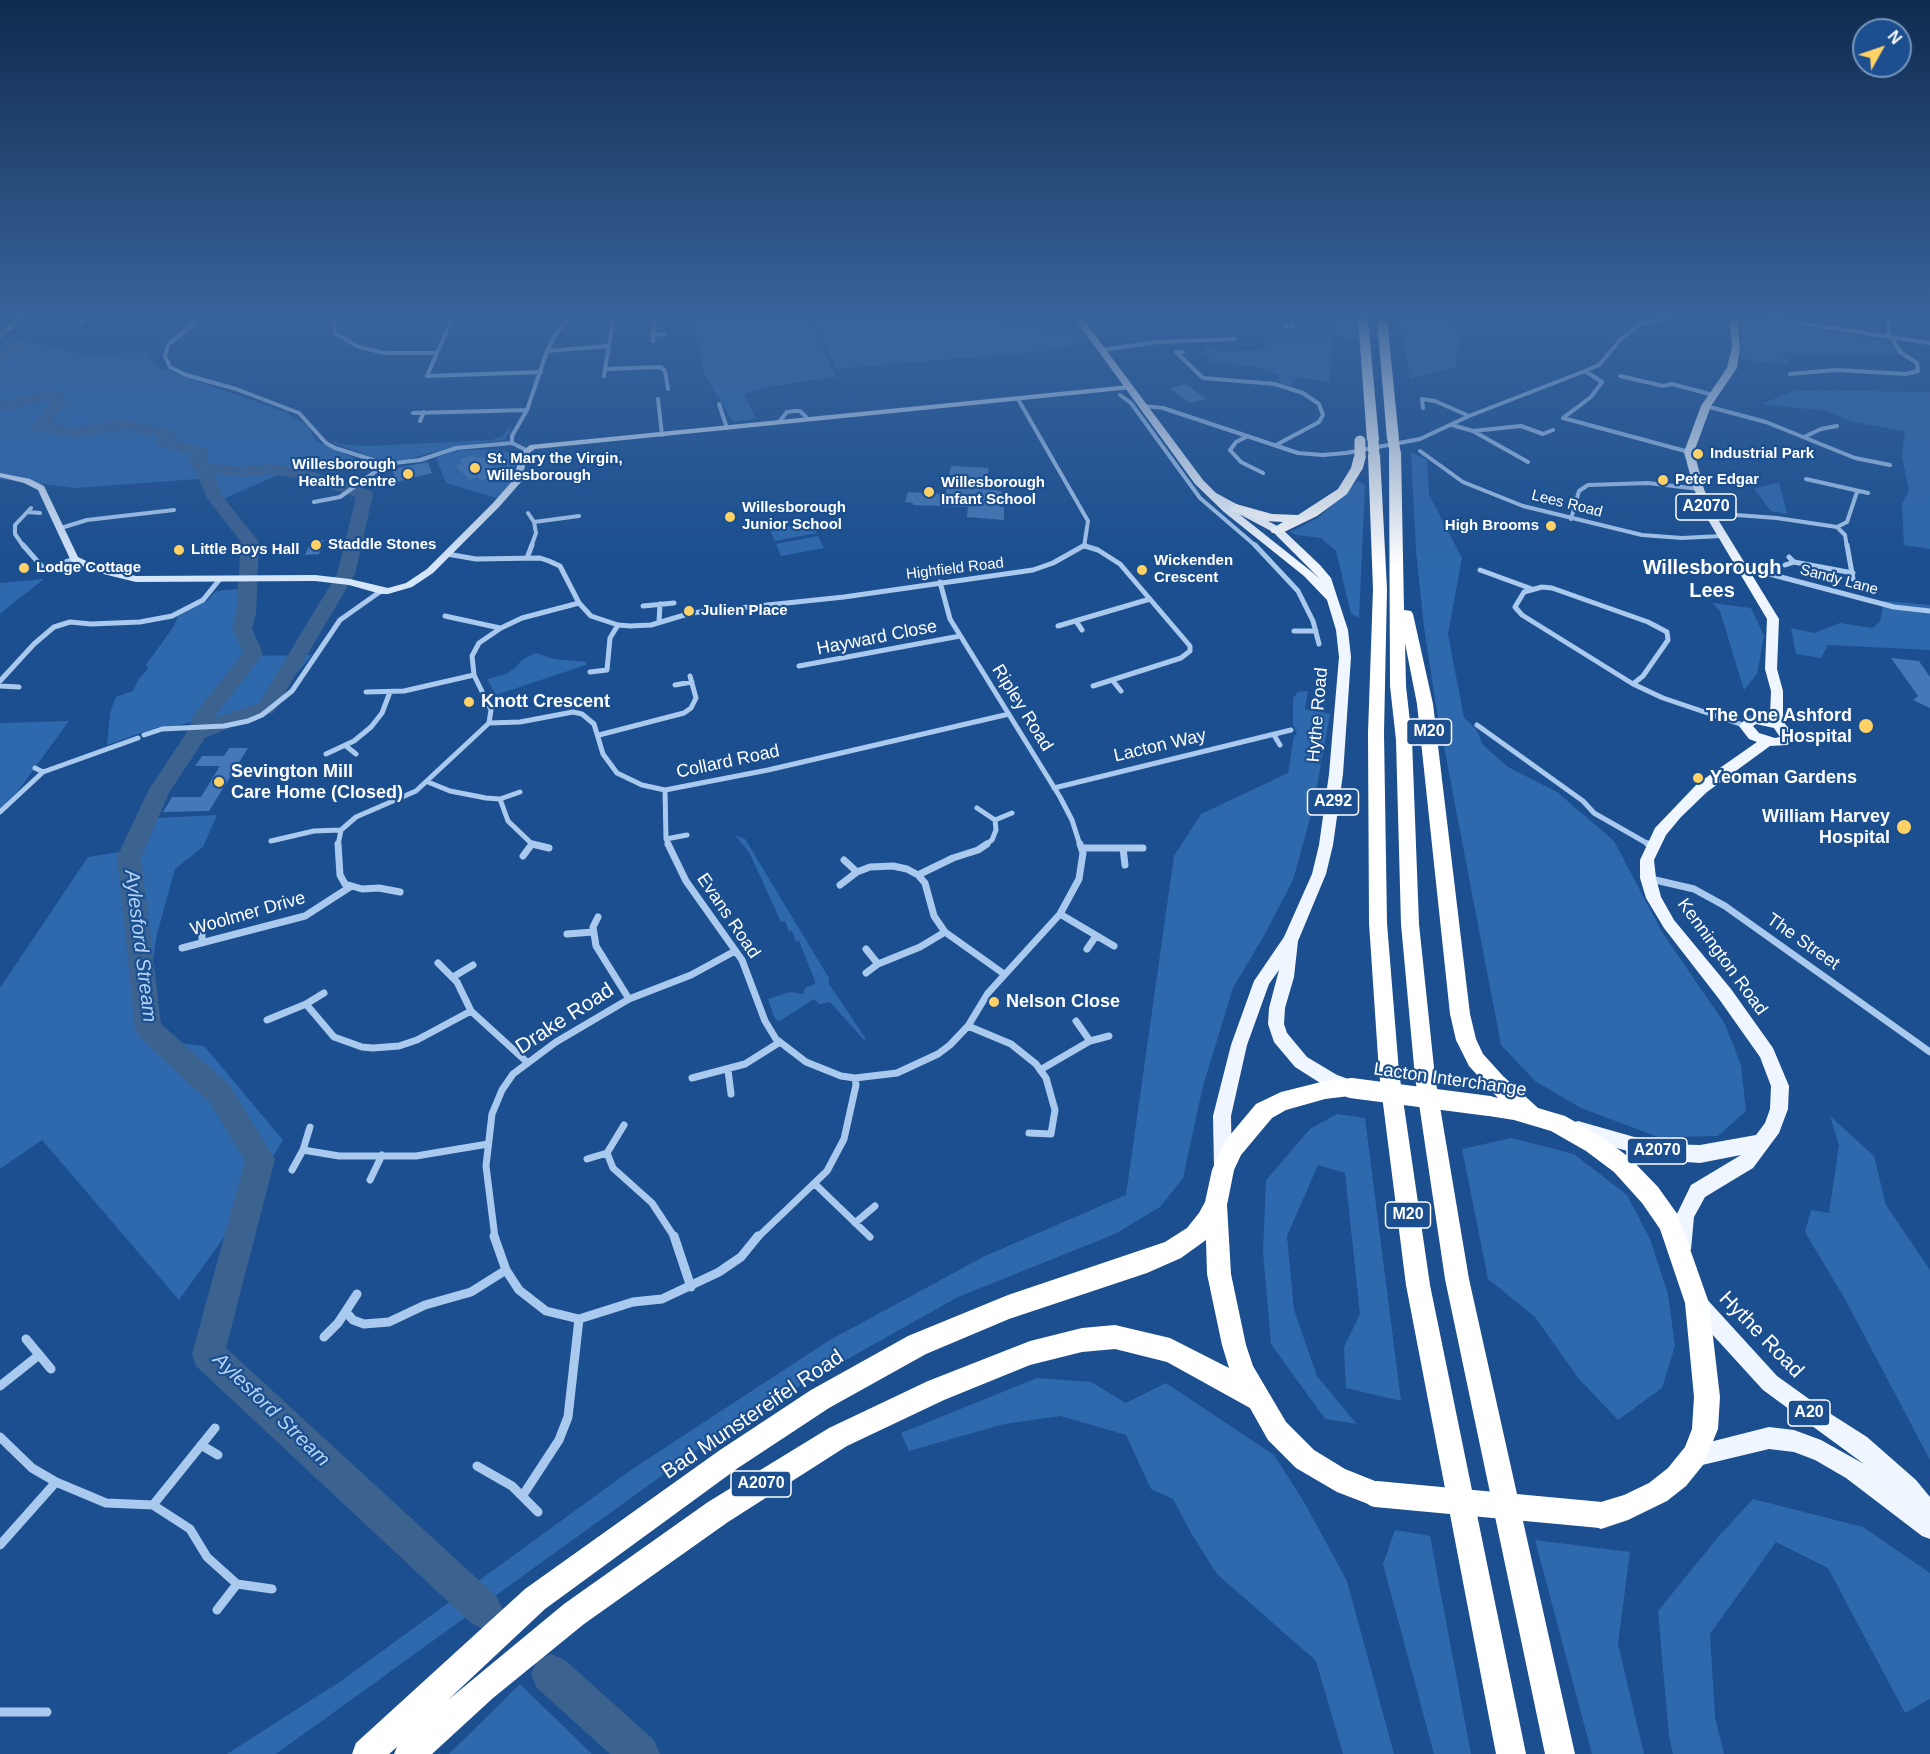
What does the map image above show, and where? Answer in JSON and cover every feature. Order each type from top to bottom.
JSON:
[{"type":"highway","name":"M20","points":[[1363,401],[1380,589],[1376,733],[1378,922],[1389,1072],[1418,1285],[1511,1754]]},
{"type":"highway","name":"M20","points":[[1390,401],[1394,446],[1398,580],[1398,686],[1404,740],[1410,924],[1425,1077],[1457,1279],[1560,1754]]},
{"type":"highway","name":"M20","points":[[1277,530],[1326,504],[1343,491],[1367,456]]},
{"type":"highway","name":"M20","points":[[1236,508],[1271,518],[1304,517]]},
{"type":"highway","name":"M20","points":[[1398,580],[1425,704],[1460,1014],[1466,1040],[1476,1060],[1513,1100],[1547,1120]]},
{"type":"highway","name":"Lacton Interchange","points":[[1216,1205],[1223,1170],[1233,1148],[1264,1111],[1297,1097],[1351,1088],[1514,1110],[1547,1120],[1594,1144],[1622,1165],[1650,1195],[1670,1223],[1681,1252],[1697,1303],[1707,1397],[1704,1429],[1694,1456]]},
{"type":"highway","points":[[1216,1205],[1220,1283],[1234,1345],[1243,1372],[1277,1431],[1305,1459],[1337,1479],[1376,1494],[1602,1515],[1628,1508],[1658,1492],[1677,1477],[1694,1456]]},
{"type":"highway","name":"Bad Munstereifel Road","points":[[367,1754],[535,1599],[729,1459],[820,1399],[917,1345],[1008,1307],[1147,1261],[1173,1250],[1195,1236],[1216,1205]]},
{"type":"highway","name":"A2070","points":[[409,1754],[483,1688],[574,1614],[718,1512],[838,1437],[937,1390],[1030,1353],[1082,1340],[1115,1337],[1170,1350],[1206,1368],[1256,1398]]},
{"type":"main road","name":"Hythe Road","points":[[1140,401],[1199,482],[1228,510],[1308,574],[1331,597]]},
{"type":"main road","points":[[1689,452],[1696,428],[1709,401]]},
{"type":"main road","name":"A2070","points":[[1689,452],[1699,489],[1709,513],[1773,619],[1770,669],[1777,691],[1776,714],[1779,725]]},
{"type":"main road","name":"Hythe Road","points":[[1213,495],[1277,530],[1316,567],[1325,578],[1342,630],[1345,657],[1336,774],[1326,845],[1319,874],[1292,940],[1286,977],[1277,1008],[1276,1024],[1280,1037],[1295,1056],[1313,1071],[1351,1088]]},
{"type":"main road","points":[[1277,530],[1274,533],[1275,537],[1299,559],[1308,574]]},
{"type":"main road","name":"Kennington Road","points":[[1681,1252],[1684,1216],[1698,1191],[1748,1162],[1773,1127],[1779,1108],[1780,1086],[1774,1066],[1725,994],[1669,924],[1654,898],[1648,878],[1647,860],[1660,832],[1683,806],[1702,788],[1748,755],[1755,731],[1777,691]]},
{"type":"main road","points":[[1762,719],[1779,725],[1786,733],[1786,740],[1779,743],[1755,731],[1762,719]]},
{"type":"main road","name":"Hythe Road","points":[[1223,1170],[1222,1116],[1239,1045],[1262,981],[1292,940]]},
{"type":"main road","name":"A2070","points":[[1547,1120],[1659,1152],[1680,1155],[1700,1154],[1760,1143]]},
{"type":"main road","name":"Hythe Road","points":[[1697,1303],[1770,1383],[1815,1417],[1859,1445],[1908,1488],[1930,1514]]},
{"type":"main road","name":"A20","points":[[1694,1456],[1769,1438],[1794,1441],[1821,1451],[1854,1470],[1930,1528]]},
{"type":"street","points":[[267,401],[289,408],[306,419],[329,445],[386,464],[420,460],[456,448],[495,446],[512,442],[526,450],[544,445],[999,401]]},
{"type":"street","points":[[512,442],[512,436],[530,401]]},
{"type":"street","points":[[658,401],[662,435]]},
{"type":"street","points":[[1019,401],[1084,511],[1088,520],[1085,546],[1098,550],[1120,564],[1189,643],[1190,651],[1180,658],[1093,686]]},
{"type":"street","name":"Hythe Road","points":[[1129,401],[1200,498],[1227,519],[1269,558],[1298,591],[1316,631],[1319,644]]},
{"type":"street","points":[[1276,445],[1315,425],[1323,415],[1319,404],[1314,401]]},
{"type":"street","points":[[1422,401],[1423,408]]},
{"type":"street","points":[[1437,401],[1469,416]]},
{"type":"street","points":[[1144,406],[1163,408],[1298,453],[1323,455],[1410,442],[1508,401]]},
{"type":"street","points":[[1586,401],[1563,417],[1617,430],[1689,452]]},
{"type":"street","points":[[719,404],[727,428]]},
{"type":"street","points":[[1706,406],[1766,422],[1838,452],[1878,464],[1890,465]]},
{"type":"street","points":[[413,413],[527,410]]},
{"type":"street","points":[[420,421],[424,412]]},
{"type":"street","points":[[1146,426],[1158,425]]},
{"type":"street","points":[[1452,425],[1473,430],[1528,462]]},
{"type":"street","points":[[1473,430],[1521,426],[1543,434],[1553,430]]},
{"type":"street","points":[[1804,437],[1837,426]]},
{"type":"street","points":[[1826,428],[1834,433]]},
{"type":"street","points":[[1248,436],[1236,442],[1230,450],[1241,462],[1263,473]]},
{"type":"street","points":[[0,812],[43,772],[162,729],[224,726],[248,721],[275,706],[292,691],[340,620],[381,591],[409,585],[430,571],[510,491],[518,480],[526,450]]},
{"type":"street","name":"Lees Road","points":[[1420,451],[1445,470],[1476,488],[1523,506],[1642,535],[1682,538],[1722,536]]},
{"type":"street","points":[[1876,455],[1878,464]]},
{"type":"street","points":[[314,502],[340,497],[386,464]]},
{"type":"street","points":[[0,475],[27,481],[41,488],[74,559],[98,570],[136,579],[332,580],[350,582],[381,591]]},
{"type":"street","points":[[1804,478],[1868,494]]},
{"type":"street","points":[[1571,519],[1579,491],[1588,485],[1648,483],[1699,489]]},
{"type":"street","points":[[1709,513],[1769,515],[1778,520],[1837,527],[1847,522],[1857,492]]},
{"type":"street","points":[[1200,498],[1213,495]]},
{"type":"street","points":[[159,512],[163,504]]},
{"type":"street","points":[[40,513],[30,510],[15,525],[15,534],[44,569],[74,559]]},
{"type":"street","points":[[61,528],[87,520],[174,510]]},
{"type":"street","points":[[527,558],[535,538],[534,522],[528,513]]},
{"type":"street","points":[[534,522],[579,516]]},
{"type":"street","points":[[1785,565],[1792,560],[1853,576],[1845,535],[1837,527]]},
{"type":"street","name":"Highfield Road","points":[[447,554],[476,558],[540,558],[560,566],[579,603],[591,616],[618,625],[643,626],[691,613],[844,597],[1033,570],[1053,563],[1085,546]]},
{"type":"street","name":"Sandy Lane","points":[[1743,567],[1894,607],[1930,611]]},
{"type":"street","points":[[1480,570],[1532,589]]},
{"type":"street","points":[[0,681],[34,644],[54,627],[69,622],[91,624],[140,622],[172,616],[203,600],[220,579]]},
{"type":"street","name":"Ripley Road","points":[[855,1078],[897,1073],[938,1054],[950,1045],[968,1026],[988,993],[1060,914],[1079,879],[1082,848],[1072,820],[960,636],[951,619],[940,582]]},
{"type":"street","points":[[1633,684],[1643,675],[1668,640],[1667,632],[1648,622],[1563,591],[1542,587],[1524,592],[1516,604],[1516,610],[1619,677],[1633,684],[1663,698],[1755,731]]},
{"type":"street","points":[[1058,626],[1150,599]]},
{"type":"street","points":[[400,892],[386,888],[350,886],[342,880],[338,864],[337,841],[341,830],[356,817],[404,798],[428,782],[481,734],[489,723],[490,704],[474,675],[472,656],[479,643],[501,628],[522,618],[579,603]]},
{"type":"street","points":[[644,606],[674,603]]},
{"type":"street","points":[[659,622],[660,604]]},
{"type":"street","points":[[445,616],[501,628]]},
{"type":"street","points":[[1076,621],[1082,630]]},
{"type":"street","points":[[590,672],[607,670],[610,638],[618,625]]},
{"type":"street","points":[[1294,631],[1316,631]]},
{"type":"street","name":"Hayward Close","points":[[799,666],[960,636]]},
{"type":"street","points":[[366,692],[390,692],[434,685],[474,675]]},
{"type":"street","points":[[599,735],[684,713],[691,708],[696,698],[691,679],[675,684]]},
{"type":"street","points":[[1113,681],[1120,691]]},
{"type":"street","points":[[0,686],[19,687]]},
{"type":"street","points":[[326,754],[346,746],[374,724],[382,713],[390,692]]},
{"type":"street","name":"Collard Road","points":[[489,723],[520,722],[573,712],[589,718],[599,735],[603,754],[617,773],[642,785],[665,790],[768,770],[1009,714]]},
{"type":"street","points":[[1477,724],[1501,744],[1582,801],[1594,813],[1652,846]]},
{"type":"street","name":"Lacton Way","points":[[1054,788],[1291,730]]},
{"type":"street","points":[[1274,735],[1280,745]]},
{"type":"street","points":[[346,746],[357,754]]},
{"type":"street","points":[[35,768],[43,772]]},
{"type":"street","points":[[428,782],[466,795],[500,799],[520,792]]},
{"type":"street","name":"Evans Road","points":[[665,790],[666,838],[686,880],[748,973],[765,1021],[780,1042],[806,1062],[841,1076],[855,1078]]},
{"type":"street","points":[[500,799],[508,821],[532,844],[549,848]]},
{"type":"street","points":[[977,808],[995,820]]},
{"type":"street","points":[[995,820],[1012,813]]},
{"type":"street","points":[[918,875],[988,844],[996,830],[995,820]]},
{"type":"street","points":[[271,841],[314,831],[341,830]]},
{"type":"street","points":[[666,838],[687,835]]},
{"type":"street","points":[[523,856],[532,844]]},
{"type":"street","points":[[1082,848],[1143,849]]},
{"type":"street","points":[[1123,848],[1125,865]]},
{"type":"street","points":[[844,861],[856,872]]},
{"type":"street","points":[[840,885],[856,872],[870,867],[893,866],[907,869],[918,875],[925,883],[934,916],[945,932],[1004,974]]},
{"type":"street","name":"The Street","points":[[1648,878],[1694,889],[1725,906],[1930,1052]]},
{"type":"street","name":"Woolmer Drive","points":[[182,948],[305,916],[350,886]]},
{"type":"street","points":[[1060,914],[1114,946]]},
{"type":"street","points":[[598,917],[593,932],[603,958],[629,999]]},
{"type":"street","points":[[202,930],[202,942]]},
{"type":"street","points":[[567,934],[593,932]]},
{"type":"street","points":[[866,974],[878,964],[920,947],[945,932]]},
{"type":"street","points":[[1087,949],[1096,936]]},
{"type":"street","points":[[866,949],[878,964]]},
{"type":"street","name":"Drake Road","points":[[735,951],[691,975],[629,999],[556,1042],[513,1074],[502,1090],[492,1114],[486,1166],[491,1223],[506,1270],[519,1290],[546,1311],[579,1319],[633,1302],[662,1299],[690,1287],[741,1257],[760,1234],[815,1184],[832,1162],[844,1138],[856,1085],[855,1078]]},
{"type":"street","points":[[438,963],[453,977],[471,1011],[528,1063]]},
{"type":"street","points":[[453,977],[473,965]]},
{"type":"street","points":[[267,1020],[306,1004],[324,993]]},
{"type":"street","points":[[306,1004],[334,1037],[362,1047],[373,1048],[399,1046],[417,1040],[471,1011]]},
{"type":"street","points":[[1076,1021],[1090,1041]]},
{"type":"street","points":[[968,1026],[1011,1044],[1022,1052],[1040,1070],[1050,1087],[1054,1110],[1051,1134],[1029,1133]]},
{"type":"street","points":[[1040,1070],[1090,1041],[1109,1036]]},
{"type":"street","points":[[692,1078],[745,1064],[780,1042]]},
{"type":"street","points":[[728,1070],[731,1094]]},
{"type":"street","points":[[587,1159],[607,1153],[624,1125]]},
{"type":"street","points":[[292,1170],[303,1150],[310,1127]]},
{"type":"street","points":[[303,1150],[339,1156],[428,1156],[488,1144]]},
{"type":"street","points":[[607,1153],[613,1168],[652,1203],[663,1217],[674,1235],[690,1287]]},
{"type":"street","points":[[370,1180],[382,1155]]},
{"type":"street","points":[[815,1184],[870,1237]]},
{"type":"street","points":[[855,1223],[875,1206]]},
{"type":"street","points":[[346,1312],[353,1320],[364,1324],[389,1322],[425,1305],[471,1292],[506,1270]]},
{"type":"street","points":[[324,1337],[346,1312],[357,1294]]},
{"type":"street","points":[[523,1495],[559,1440],[568,1417],[579,1319]]},
{"type":"street","points":[[26,1339],[51,1369]]},
{"type":"street","points":[[0,1386],[39,1355]]},
{"type":"street","points":[[153,1505],[215,1428]]},
{"type":"street","points":[[0,1437],[32,1468],[56,1482],[106,1503],[153,1505],[190,1529],[207,1557],[237,1584],[272,1589]]},
{"type":"street","points":[[201,1445],[218,1455]]},
{"type":"street","points":[[477,1466],[498,1476],[523,1495],[538,1512]]},
{"type":"street","points":[[0,1545],[56,1482]]},
{"type":"street","points":[[217,1610],[237,1584]]},
{"type":"street","points":[[0,1712],[47,1713]]},
{"type":"shaded area","points":[[0,401],[254,401],[286,412],[308,426],[316,441],[356,459],[307,462],[221,500],[197,479],[76,488],[0,479]]},
{"type":"shaded area","points":[[720,401],[747,401],[756,419],[733,422]]},
{"type":"shaded area","points":[[1769,401],[1930,401],[1930,549],[1904,545],[1902,504],[1909,490],[1902,457],[1905,431],[1852,422],[1827,411],[1761,404]]},
{"type":"shaded area","points":[[508,429],[512,429],[504,440],[452,447],[405,460],[379,459],[330,440],[344,445],[368,446],[492,440],[503,436]]},
{"type":"shaded area","points":[[454,450],[509,452],[516,463],[512,481],[497,498],[446,483],[436,458]]},
{"type":"shaded area","points":[[1411,452],[1427,460],[1429,495],[1462,558],[1448,634],[1464,718],[1476,729],[1483,745],[1508,767],[1557,792],[1614,841],[1662,932],[1725,1024],[1741,1065],[1746,1111],[1718,1136],[1658,1137],[1581,1108],[1535,1081],[1501,1045],[1435,700],[1416,551]]},
{"type":"shaded area","points":[[1358,481],[1365,485],[1359,618],[1351,614],[1336,551],[1321,538],[1290,532],[1318,518]]},
{"type":"shaded area","points":[[1779,483],[1787,514],[1771,511],[1754,489]]},
{"type":"shaded area","points":[[812,522],[817,533],[775,541],[770,530]]},
{"type":"shaded area","points":[[818,536],[824,548],[781,556],[776,544]]},
{"type":"shaded area","points":[[44,579],[2,612],[0,614],[0,583]]},
{"type":"shaded area","points":[[238,589],[236,628],[248,656],[312,655],[280,693],[247,719],[193,722],[162,729],[158,727],[107,745],[110,713],[116,697],[133,691],[138,680],[148,669],[146,665],[174,626],[178,616],[207,601],[216,591]]},
{"type":"shaded area","points":[[1884,601],[1930,605],[1930,650],[1828,645],[1821,658],[1796,654],[1791,628],[1814,633],[1840,623],[1872,628],[1880,622]]},
{"type":"shaded area","points":[[1712,603],[1751,608],[1764,636],[1757,674],[1744,690],[1720,611]]},
{"type":"shaded area","points":[[536,653],[554,659],[586,662],[586,665],[496,695],[487,679],[506,674],[522,660]]},
{"type":"shaded area","points":[[1308,691],[1305,709],[1330,714],[1313,808],[1293,880],[1233,988],[1203,1086],[1183,1178],[1160,1207],[1115,1234],[958,1297],[739,1420],[276,1754],[227,1754],[341,1681],[628,1472],[828,1341],[985,1256],[1126,1195],[1174,856],[1201,814],[1288,773],[1294,736],[1297,734],[1293,724],[1293,698],[1298,692]]},
{"type":"shaded area","points":[[69,721],[17,792],[0,808],[0,723]]},
{"type":"shaded area","points":[[217,815],[203,847],[175,869],[157,934],[141,1039],[204,1046],[283,1140],[227,1233],[179,1300],[42,1140],[0,1169],[0,988],[88,857],[119,852],[158,818]]},
{"type":"shaded area","points":[[735,835],[745,839],[829,978],[829,984],[866,1039],[864,1040],[830,1002],[819,1004],[814,999],[778,1022],[774,1016],[768,999],[790,992],[803,994],[805,988],[815,984],[815,981],[799,941],[796,942],[785,921],[781,922],[749,852]]},
{"type":"shaded area","points":[[1337,1114],[1365,1118],[1401,1401],[1346,1388],[1344,1347],[1360,1314],[1345,1173],[1318,1165],[1287,1236],[1294,1310],[1317,1376],[1357,1424],[1325,1419],[1271,1344],[1263,1252],[1266,1180],[1310,1129]]},
{"type":"shaded area","points":[[1830,1116],[1874,1156],[1886,1205],[1930,1270],[1930,1460],[1845,1299],[1805,1232],[1811,1210],[1829,1213],[1839,1145]]},
{"type":"shaded area","points":[[1511,1138],[1574,1154],[1627,1195],[1650,1239],[1668,1294],[1675,1346],[1662,1388],[1618,1420],[1579,1379],[1535,1317],[1488,1279],[1462,1149]]},
{"type":"shaded area","points":[[1037,1378],[1091,1382],[1126,1403],[1166,1383],[1274,1455],[1304,1502],[1347,1581],[1394,1754],[1343,1754],[1316,1661],[1217,1574],[1173,1499],[1151,1489],[1126,1435],[1061,1416],[1004,1424],[909,1451],[901,1433]]},
{"type":"shaded area","points":[[1753,1499],[1863,1527],[1930,1573],[1930,1699],[1905,1713],[1828,1568],[1776,1542],[1710,1634],[1715,1717],[1724,1754],[1673,1754],[1669,1737],[1658,1611],[1718,1537]]},
{"type":"shaded area","points":[[1395,1530],[1430,1536],[1471,1754],[1434,1754],[1383,1564]]},
{"type":"shaded area","points":[[1535,1540],[1630,1552],[1618,1644],[1644,1754],[1592,1754]]},
{"type":"shaded area","points":[[520,1684],[592,1754],[449,1754]]},
{"type":"building","name":"St. Mary the Virgin, Willesborough","points":[[473,455],[477,458],[481,456],[499,473],[481,481],[477,477],[470,480],[455,466],[463,463],[459,460]]},
{"type":"building","name":"Willesborough Health Centre","points":[[428,462],[432,473],[397,482],[392,469]]},
{"type":"building","points":[[951,466],[989,468],[984,489],[1002,491],[1000,507],[1004,507],[1004,520],[967,517],[968,507],[913,505],[913,503],[905,502],[908,492],[946,494]]},
{"type":"building","name":"Staddle Stones","points":[[324,540],[319,554],[305,555],[311,541]]},
{"type":"building","points":[[1891,658],[1919,661],[1930,677],[1930,708],[1913,700],[1918,696]]},
{"type":"building","name":"Sevington Mill Care Home (Closed)","points":[[229,748],[248,748],[209,811],[163,812],[172,797],[201,797],[220,766],[195,766],[202,756],[224,756]]},
{"type":"waterway","name":"Aylesford Stream","points":[[0,404],[6,406],[24,401]]},
{"type":"waterway","name":"Aylesford Stream","points":[[57,401],[57,406],[37,428],[57,428],[71,433],[124,424],[168,434],[163,442],[200,451],[197,465],[203,468]]},
{"type":"waterway","name":"Aylesford Stream","points":[[197,733],[201,720],[253,654],[242,628],[246,614],[250,542],[215,498],[203,468]]},
{"type":"waterway","points":[[197,733],[245,713],[266,708],[346,574],[365,495],[304,474],[270,469],[241,472],[203,468]]},
{"type":"waterway","name":"Aylesford Stream","points":[[197,733],[159,791],[129,857],[148,1029],[220,1094],[260,1159],[208,1354],[484,1610]]},
{"type":"waterway","name":"Aylesford Stream","points":[[551,1674],[640,1754]]},
{"type":"place","name":"Industrial Park","points":[[1698,454]]},
{"type":"place","name":"St. Mary the Virgin, Willesborough","points":[[475,468]]},
{"type":"place","name":"Willesborough Health Centre","points":[[408,474]]},
{"type":"place","name":"Peter Edgar","points":[[1663,480]]},
{"type":"place","name":"Willesborough Infant School","points":[[929,492]]},
{"type":"place","name":"Willesborough Junior School","points":[[730,517]]},
{"type":"place","name":"High Brooms","points":[[1551,526]]},
{"type":"place","name":"Staddle Stones","points":[[316,545]]},
{"type":"place","name":"Little Boys Hall","points":[[179,550]]},
{"type":"place","name":"Lodge Cottage","points":[[24,568]]},
{"type":"place","name":"Wickenden Crescent","points":[[1142,570]]},
{"type":"place","name":"Julien Place","points":[[689,611]]},
{"type":"place","name":"Knott Crescent","points":[[469,702]]},
{"type":"place","name":"The One Ashford Hospital","points":[[1866,726]]},
{"type":"place","name":"Yeoman Gardens","points":[[1698,778]]},
{"type":"place","name":"Sevington Mill Care Home (Closed)","points":[[219,782]]},
{"type":"place","name":"William Harvey Hospital","points":[[1904,827]]},
{"type":"place","name":"Nelson Close","points":[[994,1002]]},
{"type":"district","name":"Willesborough Lees","points":[[1712,580]]}]
